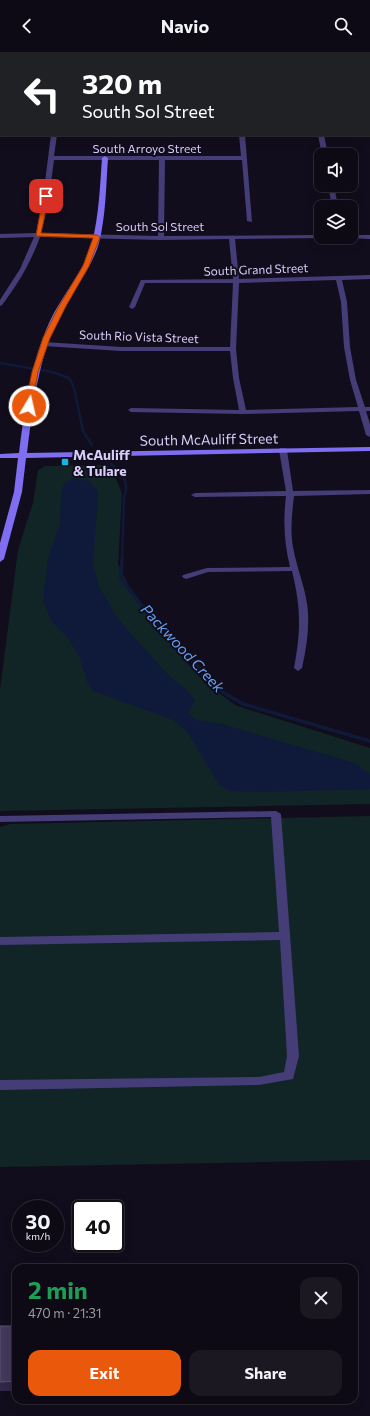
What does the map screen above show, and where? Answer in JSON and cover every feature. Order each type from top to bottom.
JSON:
[{"type":"street","points":[[0,304],[28,260],[38,235],[43,215],[54,136]]},
{"type":"street","points":[[242,136],[250,221]]},
{"type":"street","points":[[321,136],[324,148]]},
{"type":"street","name":"South Arroyo Street","points":[[51,158],[244,158]]},
{"type":"street","points":[[0,559],[17,500],[30,395],[37,364],[53,322],[86,266],[97,237],[101,214],[105,158]]},
{"type":"street","points":[[162,158],[162,238]]},
{"type":"street","name":"South Sol Street","points":[[0,236],[38,235],[162,238],[314,237]]},
{"type":"street","points":[[358,237],[370,236]]},
{"type":"street","points":[[232,237],[236,281],[234,349],[236,378],[243,412]]},
{"type":"street","points":[[338,277],[344,302],[347,347],[353,380],[366,409],[370,435]]},
{"type":"street","name":"South Grand Street","points":[[132,307],[143,281],[236,281],[370,277]]},
{"type":"street","name":"South Rio Vista Street","points":[[44,344],[121,349],[234,349]]},
{"type":"street","points":[[131,410],[309,412],[366,409]]},
{"type":"street","name":"South McAuliff Street","points":[[0,456],[370,449]]},
{"type":"street","points":[[283,450],[290,494],[287,520],[290,547],[294,569],[300,588],[304,613],[303,642],[298,668]]},
{"type":"street","points":[[195,495],[370,492]]},
{"type":"street","points":[[186,577],[207,570],[294,569]]},
{"type":"street","points":[[0,819],[276,814],[293,1056],[289,1076],[259,1081],[0,1085]]},
{"type":"street","points":[[0,941],[285,936]]},
{"type":"green space","points":[[106,465],[116,478],[122,494],[118,564],[135,598],[166,639],[205,683],[237,706],[370,748],[370,804],[0,811],[0,690],[18,550],[33,503],[38,470],[46,466]]},
{"type":"green space","points":[[370,816],[370,1160],[0,1167],[0,827],[10,824]]},
{"type":"water","points":[[73,478],[89,481],[98,492],[93,564],[99,587],[119,620],[169,676],[190,693],[195,701],[188,713],[196,720],[222,724],[354,763],[370,774],[370,789],[262,792],[228,791],[219,784],[186,730],[173,720],[93,691],[88,684],[79,656],[68,638],[51,621],[43,600],[48,559],[60,523],[61,494],[64,484]]},
{"type":"building","points":[[0,1326],[12,1326],[12,1381],[0,1382]]},
{"type":"waterway","name":"Packwood Creek","points":[[0,363],[52,372],[69,378],[74,388],[83,431],[92,445]]},
{"type":"waterway","name":"Packwood Creek","points":[[111,464],[122,475],[126,483],[124,498],[122,560]]},
{"type":"waterway","name":"Packwood Creek","points":[[122,559],[121,578],[156,624],[224,693],[243,704],[370,741]]},
{"type":"place","name":"McAuliff & Tulare","points":[[65,462]]},
{"type":"route","points":[[29,406],[35,372],[46,338],[62,306],[79,280],[97,237],[38,235],[46,196]]}]
